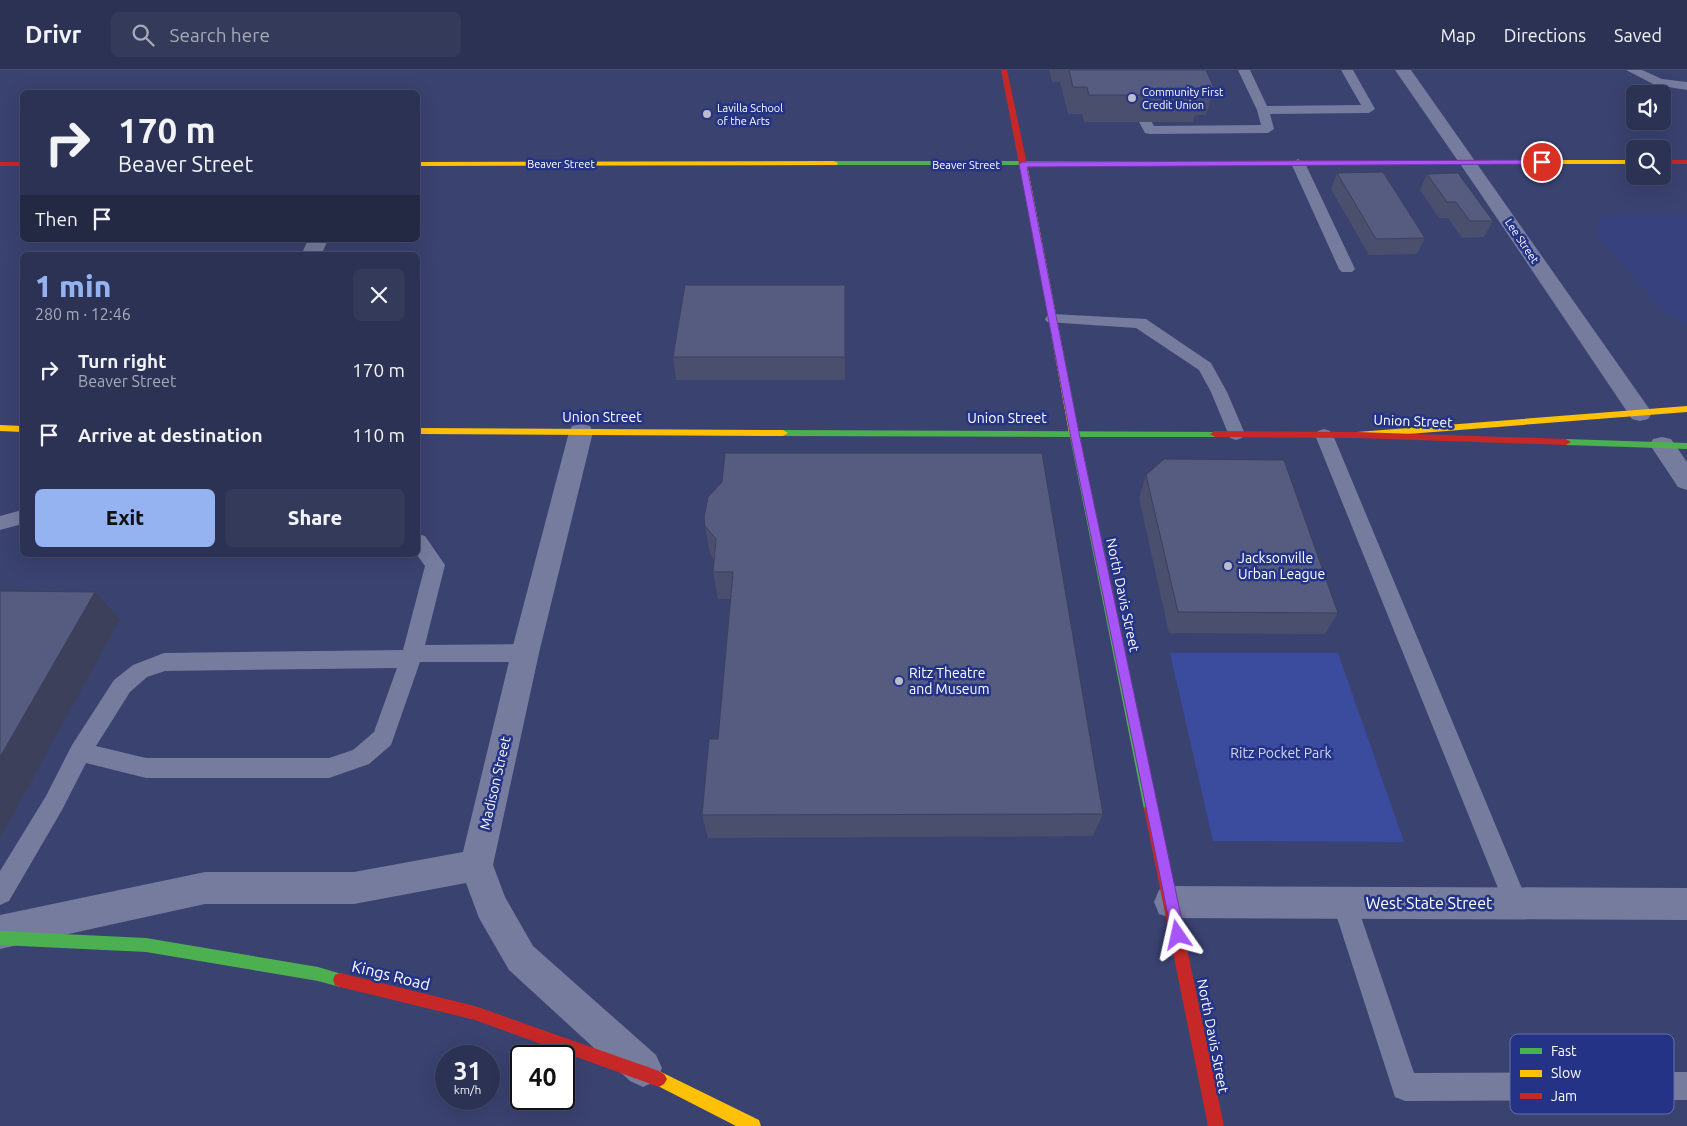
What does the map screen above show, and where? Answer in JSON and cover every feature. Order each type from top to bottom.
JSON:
[{"type":"main road","name":"North Davis Street","points":[[1004,70],[1074,433],[1216,1126]]},
{"type":"main road","name":"Beaver Street","points":[[420,164],[1626,162]]},
{"type":"main road","points":[[1671,162],[1687,162]]},
{"type":"main road","points":[[0,164],[20,164]]},
{"type":"main road","points":[[1357,435],[1687,409]]},
{"type":"main road","points":[[0,428],[20,429]]},
{"type":"main road","name":"Union Street","points":[[420,431],[1357,435],[1687,446]]},
{"type":"main road","name":"Kings Road","points":[[0,938],[146,945],[318,974],[475,1013],[650,1074],[753,1126]]},
{"type":"street","name":"Lee Street","points":[[1403,70],[1640,413]]},
{"type":"street","name":"Madison Street","points":[[476,865],[525,653],[581,432]]},
{"type":"street","points":[[1662,445],[1687,481]]},
{"type":"street","points":[[0,932],[205,888],[354,888],[476,865],[491,906],[521,958],[650,1074]]},
{"type":"street","name":"West State Street","points":[[1171,902],[1687,904]]},
{"type":"lane","points":[[1145,122],[1150,130],[1268,129],[1263,110],[1244,70]]},
{"type":"lane","points":[[1263,110],[1369,108],[1347,70]]},
{"type":"lane","points":[[1632,70],[1659,82],[1687,86]]},
{"type":"lane","points":[[1298,163],[1347,269]]},
{"type":"lane","points":[[1053,320],[1140,323],[1205,367],[1219,392],[1236,434]]},
{"type":"lane","points":[[1324,435],[1516,903]]},
{"type":"lane","points":[[0,523],[20,518]]},
{"type":"lane","points":[[0,533],[20,533]]},
{"type":"lane","points":[[80,752],[146,768],[330,768],[361,757],[384,738],[410,656],[435,565],[420,544]]},
{"type":"lane","points":[[0,893],[54,803],[80,752],[122,686],[140,670],[164,662],[525,653]]},
{"type":"lane","points":[[1344,902],[1405,1087],[1510,1087]]},
{"type":"lane","points":[[1674,1086],[1687,1086]]},
{"type":"green space","name":"Ritz Pocket Park","points":[[1170,653],[1338,653],[1404,842],[1213,841]]},
{"type":"shaded area","points":[[1620,214],[1687,214],[1687,324],[1664,312],[1603,242],[1596,227],[1601,217]]},
{"type":"building","points":[[1069,70],[1206,70],[1214,88],[1197,88],[1200,95],[1089,95],[1087,87],[1073,87]]},
{"type":"building","points":[[1383,172],[1425,238],[1376,239],[1337,173]]},
{"type":"building","points":[[1458,173],[1493,221],[1470,221],[1456,202],[1447,202],[1427,174]]},
{"type":"building","points":[[685,285],[845,285],[845,357],[673,357]]},
{"type":"building","name":"Ritz Theatre and Museum","points":[[725,453],[1042,453],[1103,814],[702,815],[709,739],[718,739],[733,572],[713,572],[716,539],[705,526],[704,517],[708,497],[722,482]]},
{"type":"building","name":"Jacksonville Urban League","points":[[1164,459],[1284,460],[1338,613],[1178,612],[1146,475]]},
{"type":"building","points":[[0,591],[95,592],[0,757]]},
{"type":"traffic: fast","points":[[834,163],[1207,163]]},
{"type":"traffic: fast","points":[[783,433],[1215,434]]},
{"type":"traffic: fast","points":[[1074,433],[1151,809]]},
{"type":"traffic: fast","points":[[1566,442],[1687,446]]},
{"type":"traffic: fast","points":[[0,938],[146,945],[318,974],[340,980]]},
{"type":"traffic: slow","points":[[1489,162],[1626,162]]},
{"type":"traffic: slow","points":[[420,164],[834,163]]},
{"type":"traffic: slow","points":[[1023,164],[1074,433]]},
{"type":"traffic: slow","points":[[1357,435],[1687,409]]},
{"type":"traffic: slow","points":[[0,428],[20,429]]},
{"type":"traffic: slow","points":[[420,431],[783,433]]},
{"type":"traffic: slow","points":[[659,1079],[753,1126]]},
{"type":"traffic: jam","points":[[1004,70],[1023,164]]},
{"type":"traffic: jam","points":[[1207,163],[1489,162]]},
{"type":"traffic: jam","points":[[1671,162],[1687,162]]},
{"type":"traffic: jam","points":[[0,164],[20,164]]},
{"type":"traffic: jam","points":[[1215,434],[1357,435],[1566,442]]},
{"type":"traffic: jam","points":[[1151,809],[1216,1126]]},
{"type":"traffic: jam","points":[[340,980],[475,1013],[659,1079]]},
{"type":"place","name":"Community First Credit Union","points":[[1132,98]]},
{"type":"place","name":"Lavilla School of the Arts","points":[[707,114]]},
{"type":"place","name":"Jacksonville Urban League","points":[[1228,566]]},
{"type":"place","name":"Ritz Theatre and Museum","points":[[899,681]]},
{"type":"route","points":[[1178,935],[1074,433],[1023,164],[1542,162]]}]
